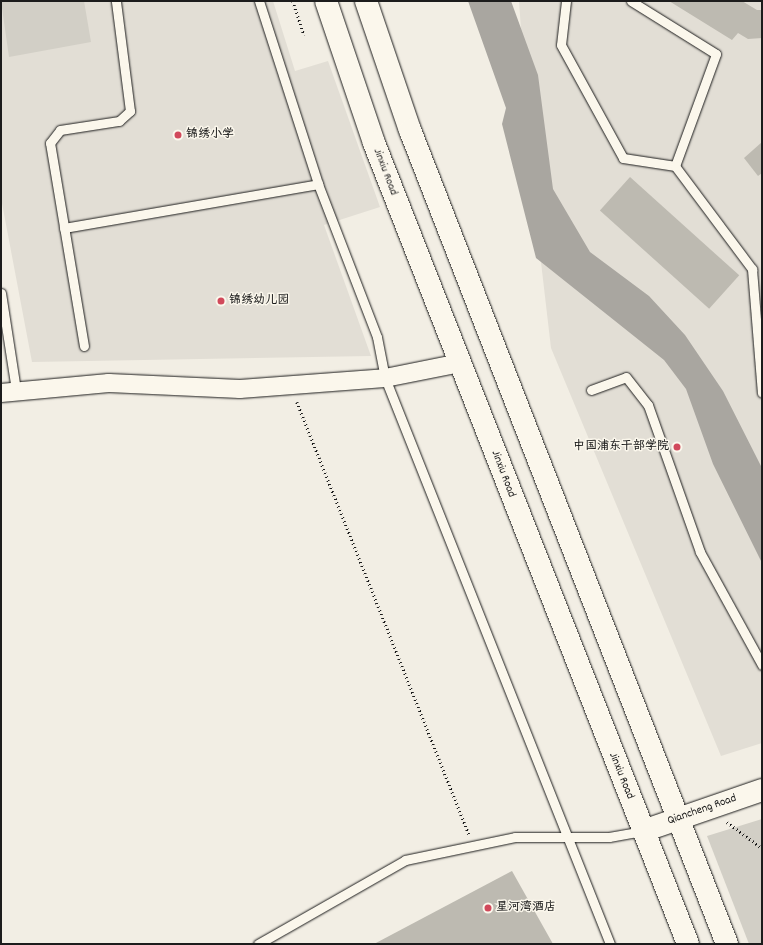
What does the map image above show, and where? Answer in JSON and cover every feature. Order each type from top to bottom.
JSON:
[{"type":"main road","name":"Jinxiu Road","points":[[326,1],[374,143],[688,944]]},
{"type":"main road","points":[[368,7],[410,130],[677,819],[727,944]]},
{"type":"main road","name":"Qiancheng Road","points":[[643,831],[677,819],[710,810],[762,790]]},
{"type":"street","points":[[8,391],[109,383],[240,389],[385,378],[460,363]]},
{"type":"lane","points":[[84,346],[50,144],[60,130],[120,121],[130,111],[116,1]]},
{"type":"lane","points":[[259,1],[318,184],[377,337],[385,378],[610,944]]},
{"type":"lane","points":[[566,1],[561,45],[623,158],[675,166],[752,269],[762,393]]},
{"type":"lane","points":[[631,1],[716,54],[675,166]]},
{"type":"lane","points":[[64,228],[318,184]]},
{"type":"lane","points":[[1,293],[8,391]]},
{"type":"lane","points":[[591,390],[626,377],[648,406],[700,552],[762,665]]},
{"type":"lane","points":[[258,944],[405,860],[515,837],[609,837],[643,831]]},
{"type":"path","points":[[293,1],[304,35]]},
{"type":"path","points":[[291,385],[474,846]]},
{"type":"path","points":[[710,810],[762,848]]},
{"type":"shaded area","name":"锦绣小学","points":[[1,1],[273,1],[295,71],[328,61],[380,207],[324,225],[371,356],[32,362],[1,198]]},
{"type":"shaded area","points":[[1,1],[84,1],[91,42],[9,57]]},
{"type":"shaded area","points":[[468,1],[511,1],[538,75],[553,189],[590,252],[649,296],[685,335],[723,391],[762,468],[762,563],[713,464],[686,389],[664,360],[536,258],[502,124],[506,108]]},
{"type":"shaded area","name":"中国浦东干部学院","points":[[519,1],[762,1],[762,743],[721,756],[551,348],[532,185]]},
{"type":"shaded area","points":[[762,819],[762,944],[749,944],[707,836]]},
{"type":"building","points":[[669,1],[742,1],[757,10],[762,10],[762,38],[748,39],[738,33],[732,40]]},
{"type":"building","points":[[762,142],[762,173],[758,176],[744,158]]},
{"type":"building","points":[[630,177],[739,275],[709,309],[600,210]]},
{"type":"building","name":"星河湾酒店","points":[[512,871],[553,944],[374,944]]},
{"type":"place","name":"锦绣小学","points":[[178,135]]},
{"type":"place","name":"锦绣幼儿园","points":[[221,301]]},
{"type":"place","name":"中国浦东干部学院","points":[[677,447]]},
{"type":"place","name":"星河湾酒店","points":[[488,908]]}]
